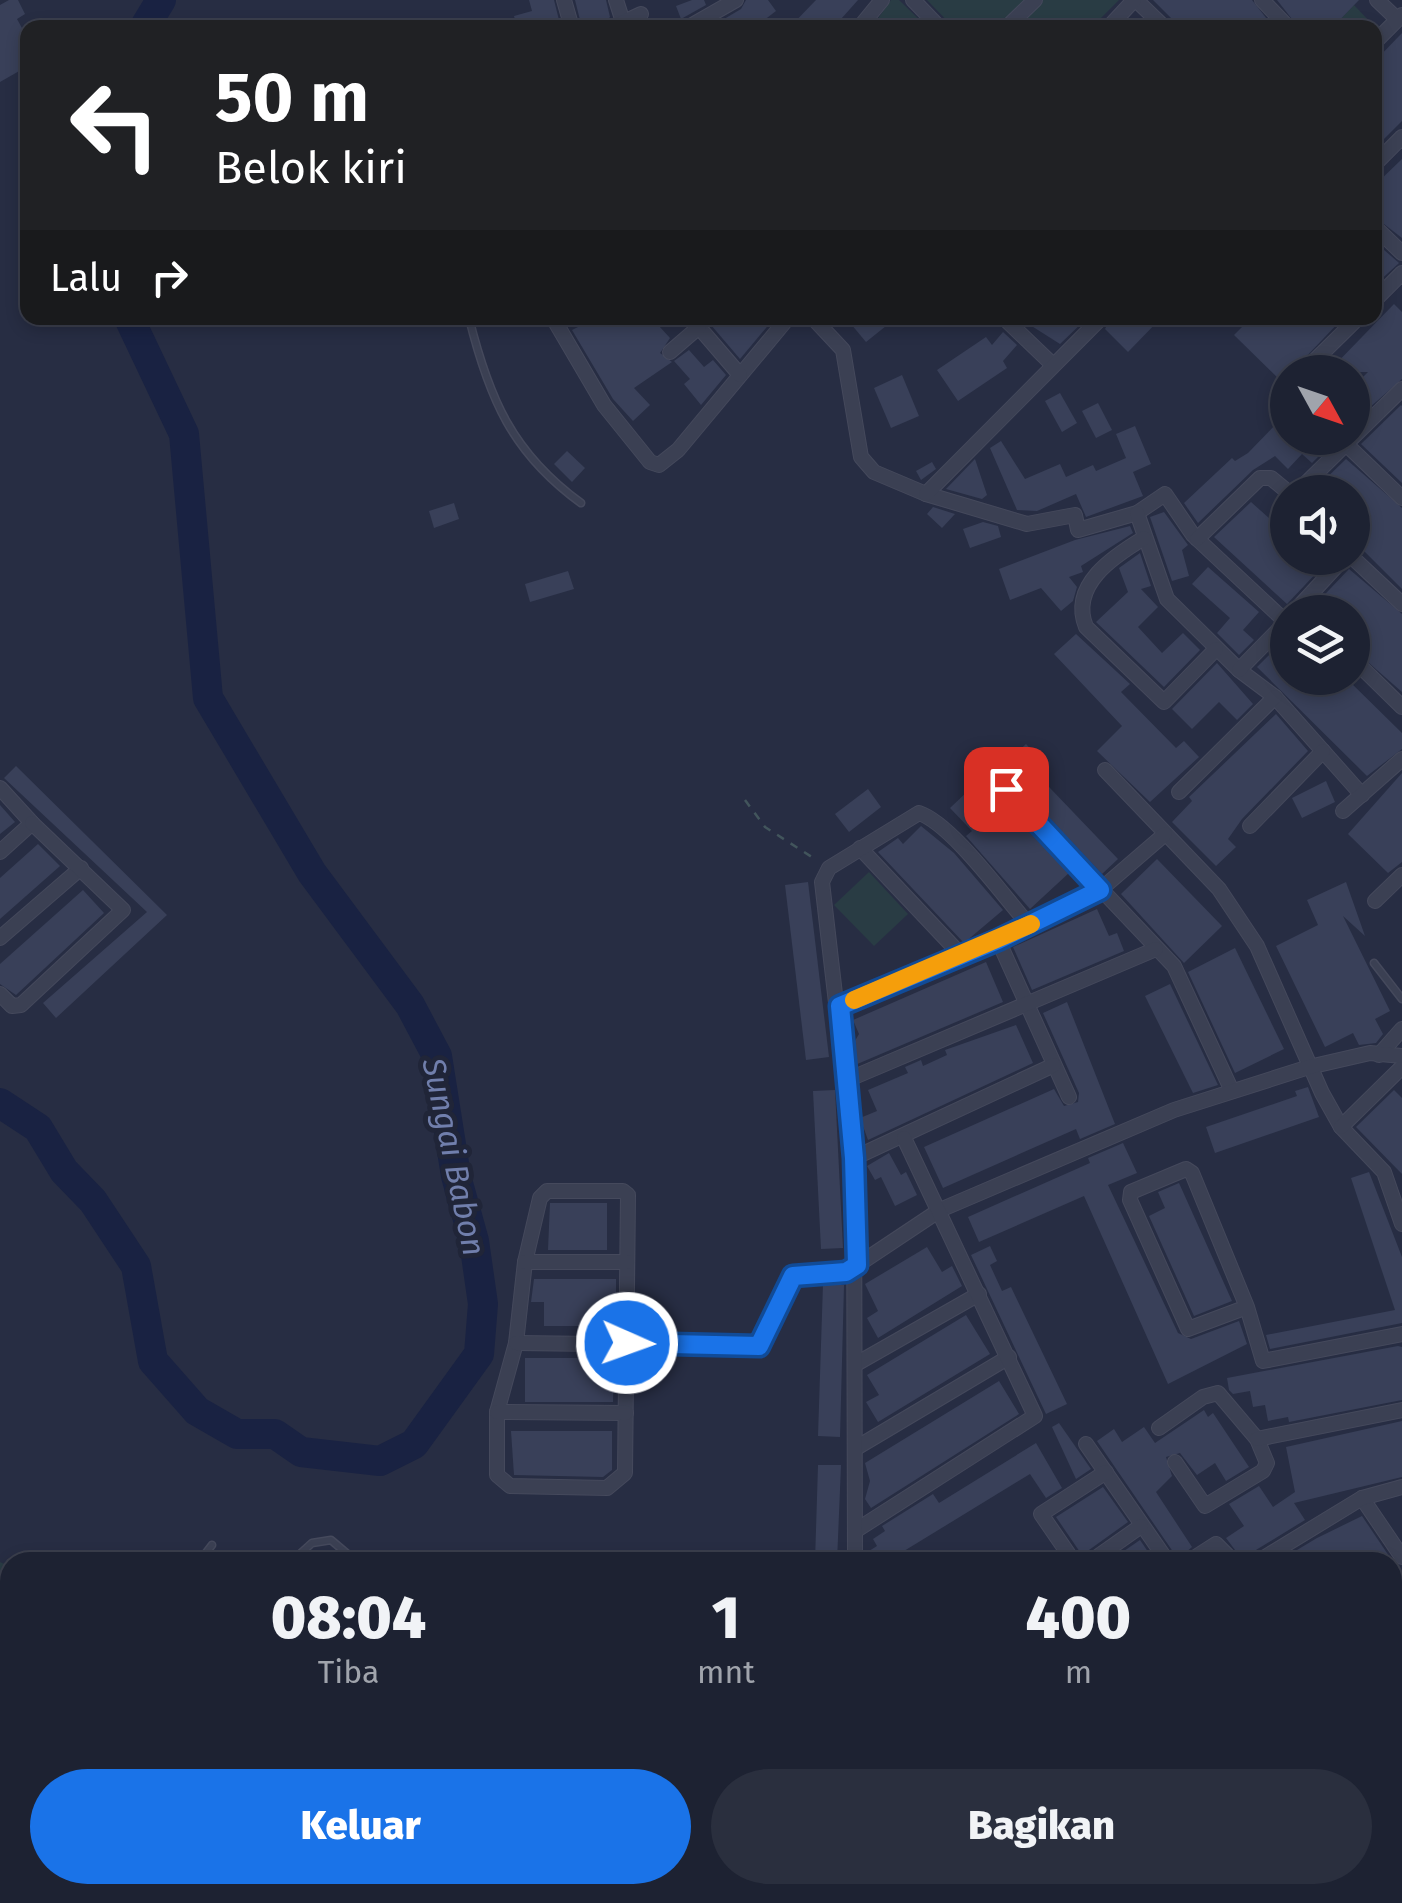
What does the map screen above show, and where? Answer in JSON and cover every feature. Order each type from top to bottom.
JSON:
[{"type":"street","points":[[701,20],[736,0]]},
{"type":"street","points":[[866,20],[882,0]]},
{"type":"street","points":[[914,0],[933,20]]},
{"type":"street","points":[[1014,20],[1035,0]]},
{"type":"street","points":[[1116,20],[1135,0],[1156,20]]},
{"type":"street","points":[[1262,0],[1281,20]]},
{"type":"street","points":[[1378,0],[1400,17],[1382,35]]},
{"type":"street","points":[[627,20],[640,14]]},
{"type":"street","points":[[1382,157],[1402,137]]},
{"type":"street","points":[[1382,233],[1402,252]]},
{"type":"street","points":[[1382,293],[1402,274]]},
{"type":"street","points":[[556,325],[598,396],[650,462],[659,465],[678,450],[782,325]]},
{"type":"street","points":[[670,352],[692,325]]},
{"type":"street","points":[[698,325],[740,375]]},
{"type":"street","points":[[820,325],[843,350],[862,457],[887,480],[1026,524],[1075,515],[1078,530],[1136,513],[1165,494],[1198,539],[1270,595]]},
{"type":"street","points":[[1011,325],[1053,365]]},
{"type":"street","points":[[926,494],[989,435],[1094,325]]},
{"type":"street","points":[[1320,355],[1351,325]]},
{"type":"street","points":[[1370,423],[1402,389]]},
{"type":"street","points":[[1315,475],[1338,455]]},
{"type":"street","points":[[1357,455],[1402,498]]},
{"type":"street","points":[[1198,539],[1260,478],[1270,478]]},
{"type":"street","points":[[1136,513],[1167,599],[1239,670],[1275,697],[1362,795]]},
{"type":"street","points":[[1144,538],[1109,560],[1092,580],[1082,613],[1086,627],[1164,702],[1216,649]]},
{"type":"street","points":[[1370,574],[1402,604]]},
{"type":"street","points":[[1312,595],[1329,575]]},
{"type":"street","points":[[1239,670],[1270,639]]},
{"type":"street","points":[[1370,675],[1402,706]]},
{"type":"street","points":[[1180,792],[1275,697]]},
{"type":"street","points":[[1250,826],[1324,751]]},
{"type":"street","points":[[1343,811],[1402,759]]},
{"type":"street","points":[[1105,770],[1220,889],[1257,946],[1309,1067],[1341,1127],[1402,1189]]},
{"type":"street","points":[[0,788],[32,824],[121,904],[118,918],[21,1006],[12,1006],[0,994]]},
{"type":"street","points":[[1006,789],[1174,966],[1232,1091]]},
{"type":"street","points":[[855,1552],[854,1158],[840,1006],[821,889],[829,868],[911,815],[928,816],[1029,925]]},
{"type":"street","points":[[0,852],[32,824]]},
{"type":"street","points":[[840,1006],[998,940],[1100,890],[1165,834]]},
{"type":"street","points":[[860,848],[961,956]]},
{"type":"street","points":[[0,938],[81,868]]},
{"type":"street","points":[[1376,901],[1402,875]]},
{"type":"street","points":[[998,940],[1069,1097]]},
{"type":"street","points":[[847,1080],[1156,949]]},
{"type":"street","points":[[516,1343],[759,1346],[793,1276],[846,1272],[940,1210],[1174,1110],[1309,1067],[1383,1049],[1402,1029]]},
{"type":"street","points":[[1383,1049],[1402,1058]]},
{"type":"street","points":[[854,1158],[1054,1065]]},
{"type":"street","points":[[1341,1127],[1402,1067]]},
{"type":"street","points":[[856,1531],[1033,1421],[1035,1412],[904,1138]]},
{"type":"street","points":[[1247,1307],[1188,1329],[1130,1200],[1131,1192],[1186,1169],[1192,1173],[1247,1307],[1264,1361],[1402,1334]]},
{"type":"street","points":[[1384,1172],[1402,1224]]},
{"type":"street","points":[[548,1191],[623,1191],[628,1196],[626,1473],[607,1488],[510,1486],[498,1475],[497,1412],[516,1343],[525,1262],[540,1198],[548,1191]]},
{"type":"street","points":[[525,1262],[627,1262]]},
{"type":"street","points":[[856,1364],[979,1294]]},
{"type":"street","points":[[856,1448],[1009,1357]]},
{"type":"street","points":[[1158,1428],[1212,1392],[1226,1398],[1256,1439],[1266,1468],[1205,1506],[1175,1462]]},
{"type":"street","points":[[1256,1439],[1402,1410]]},
{"type":"street","points":[[497,1412],[626,1413]]},
{"type":"street","points":[[1086,1444],[1160,1552]]},
{"type":"street","points":[[1067,1552],[1041,1514],[1106,1472]]},
{"type":"street","points":[[1273,1552],[1362,1498],[1402,1487]]},
{"type":"street","points":[[1362,1498],[1397,1552]]},
{"type":"street","points":[[1104,1552],[1141,1526]]},
{"type":"street","points":[[1204,1552],[1216,1544],[1224,1552]]},
{"type":"lane","points":[[472,325],[485,382],[505,422],[552,482],[581,503]]},
{"type":"lane","points":[[1374,963],[1402,999]]},
{"type":"lane","points":[[303,1552],[324,1540],[337,1542],[347,1552]]},
{"type":"lane","points":[[207,1552],[212,1545]]},
{"type":"path","points":[[746,800],[765,827],[829,868]]},
{"type":"shaded area","points":[[891,0],[899,0],[920,20],[877,20]]},
{"type":"shaded area","points":[[927,0],[1119,0],[1099,20],[946,20]]},
{"type":"shaded area","points":[[1354,5],[1368,20],[1340,20]]},
{"type":"shaded area","points":[[869,872],[908,914],[874,946],[834,905]]},
{"type":"building","points":[[18,0],[25,14],[17,19],[20,71],[0,82],[0,5]]},
{"type":"building","points":[[529,0],[554,0],[559,20],[515,20],[514,16],[532,11]]},
{"type":"building","points":[[575,0],[606,0],[607,20],[580,20]]},
{"type":"building","points":[[704,0],[706,5],[681,19],[676,6]]},
{"type":"building","points":[[746,0],[768,0],[776,11],[764,20],[722,20],[741,9]]},
{"type":"building","points":[[816,0],[858,0],[840,20],[797,20]]},
{"type":"building","points":[[1153,0],[1252,0],[1268,20],[1173,20]]},
{"type":"building","points":[[1277,0],[1359,0],[1340,20],[1293,20]]},
{"type":"building","points":[[1402,33],[1402,121],[1382,141],[1382,54]]},
{"type":"building","points":[[1402,159],[1402,238],[1382,222],[1382,178]]},
{"type":"building","points":[[1382,248],[1399,263],[1382,279]]},
{"type":"building","points":[[1394,304],[1402,312],[1402,379],[1370,407],[1370,355],[1344,355],[1374,325],[1382,325],[1382,316]]},
{"type":"building","points":[[582,325],[660,325],[670,338],[660,353],[672,362],[634,388],[650,405],[633,421],[613,399],[572,330]]},
{"type":"building","points":[[711,325],[768,325],[740,359]]},
{"type":"building","points":[[852,325],[886,326],[866,342]]},
{"type":"building","points":[[1030,325],[1080,325],[1060,344]]},
{"type":"building","points":[[1107,325],[1154,325],[1128,352],[1105,329]]},
{"type":"building","points":[[1244,325],[1336,325],[1308,355],[1270,355],[1270,370],[1234,335]]},
{"type":"building","points":[[1003,332],[1017,345],[1003,361],[1007,368],[958,401],[937,370],[986,337],[992,345]]},
{"type":"building","points":[[689,350],[704,367],[713,360],[726,375],[701,405],[684,384],[690,379],[674,361]]},
{"type":"building","points":[[902,375],[919,416],[891,428],[874,388]]},
{"type":"building","points":[[1060,393],[1077,423],[1062,432],[1045,401]]},
{"type":"building","points":[[1098,403],[1112,430],[1096,438],[1082,411]]},
{"type":"building","points":[[1402,406],[1402,483],[1370,453],[1370,435]]},
{"type":"building","points":[[1135,426],[1151,464],[1133,472],[1143,496],[1086,517],[1076,494],[1037,511],[1017,510],[990,448],[1001,441],[1025,479],[1060,464],[1066,477],[1093,465],[1096,471],[1126,458],[1116,434]]},
{"type":"building","points":[[1270,430],[1270,455],[1301,455],[1288,469],[1275,456],[1253,470],[1198,523],[1184,503],[1232,458],[1235,461]]},
{"type":"building","points":[[567,451],[585,468],[572,482],[554,464]]},
{"type":"building","points":[[1303,455],[1320,455],[1312,463]]},
{"type":"building","points":[[975,459],[987,495],[982,499],[946,489]]},
{"type":"building","points":[[1346,459],[1364,475],[1330,475]]},
{"type":"building","points":[[932,462],[936,469],[921,480],[916,471]]},
{"type":"building","points":[[1370,480],[1402,508],[1402,589],[1370,557]]},
{"type":"building","points":[[1251,502],[1270,519],[1270,575],[1314,575],[1296,595],[1277,595],[1214,537]]},
{"type":"building","points":[[454,503],[459,519],[434,528],[429,511]]},
{"type":"building","points":[[933,507],[955,514],[942,528],[927,514]]},
{"type":"building","points":[[1164,512],[1188,545],[1182,550],[1189,576],[1172,581],[1150,517]]},
{"type":"building","points":[[983,522],[998,526],[1001,537],[970,548],[963,529]]},
{"type":"building","points":[[1130,526],[1133,533],[1081,566],[1083,572],[1069,577],[1077,587],[1073,601],[1061,611],[1041,588],[1010,600],[999,569],[1075,540]]},
{"type":"building","points":[[1140,553],[1151,586],[1141,589],[1158,607],[1138,627],[1162,653],[1183,633],[1200,650],[1164,687],[1096,622],[1128,592],[1119,568]]},
{"type":"building","points":[[1208,567],[1259,612],[1243,630],[1254,640],[1239,655],[1217,633],[1230,618],[1192,584]]},
{"type":"building","points":[[568,571],[574,589],[530,602],[525,584]]},
{"type":"building","points":[[1343,575],[1356,575],[1402,614],[1402,692],[1370,664],[1370,595],[1324,595]]},
{"type":"building","points":[[1076,634],[1130,684],[1121,692],[1176,748],[1184,741],[1199,757],[1150,802],[1097,751],[1122,726],[1054,654]]},
{"type":"building","points":[[1270,654],[1270,680],[1257,667]]},
{"type":"building","points":[[1217,663],[1253,704],[1237,720],[1219,702],[1192,729],[1172,709]]},
{"type":"building","points":[[1285,695],[1363,695],[1402,733],[1402,749],[1367,776]]},
{"type":"building","points":[[1276,714],[1308,751],[1242,819],[1228,839],[1236,847],[1216,866],[1172,822],[1192,801],[1189,797]]},
{"type":"building","points":[[1026,744],[1037,756],[1028,765],[1118,859],[1102,874],[1028,796],[1033,792],[1006,763]]},
{"type":"building","points":[[16,766],[167,915],[56,1018],[43,1003],[147,912],[4,778]]},
{"type":"building","points":[[1402,773],[1402,862],[1388,873],[1348,834]]},
{"type":"building","points":[[1326,781],[1335,802],[1302,818],[1292,798]]},
{"type":"building","points":[[868,789],[881,807],[849,832],[835,814]]},
{"type":"building","points":[[970,789],[992,812],[1001,803],[1012,811],[1070,872],[1030,909],[966,836],[972,831],[950,808]]},
{"type":"building","points":[[0,805],[15,822],[0,834]]},
{"type":"building","points":[[921,826],[954,853],[1003,910],[964,943],[878,852],[898,838],[903,844]]},
{"type":"building","points":[[38,844],[60,866],[0,919],[0,878]]},
{"type":"building","points":[[1157,859],[1222,926],[1184,963],[1121,894]]},
{"type":"building","points":[[808,882],[829,1057],[806,1060],[785,885]]},
{"type":"building","points":[[1346,882],[1365,936],[1343,916],[1390,1011],[1375,1019],[1383,1034],[1376,1043],[1359,1045],[1353,1033],[1325,1047],[1276,946],[1318,925],[1307,900]]},
{"type":"building","points":[[83,890],[104,913],[16,995],[0,984],[0,964]]},
{"type":"building","points":[[1097,909],[1109,936],[1117,933],[1124,951],[1032,990],[1013,947]]},
{"type":"building","points":[[1235,948],[1284,1049],[1235,1073],[1188,972]]},
{"type":"building","points":[[986,962],[1003,1002],[855,1065],[852,1046],[859,1034],[853,1020]]},
{"type":"building","points":[[1170,984],[1218,1085],[1193,1093],[1145,996]]},
{"type":"building","points":[[1067,1002],[1115,1124],[1080,1139],[1076,1129],[943,1188],[924,1147],[1054,1089],[1064,1106],[1078,1102],[1079,1093],[1043,1013]]},
{"type":"building","points":[[1016,1025],[1033,1063],[868,1140],[860,1118],[877,1111],[868,1090],[908,1073],[905,1067],[921,1060],[923,1066],[947,1055],[945,1050]]},
{"type":"building","points":[[1308,1087],[1319,1117],[1215,1153],[1206,1127],[1297,1096],[1295,1091]]},
{"type":"building","points":[[835,1090],[843,1248],[821,1249],[813,1091]]},
{"type":"building","points":[[1394,1090],[1402,1098],[1402,1174],[1356,1127]]},
{"type":"building","points":[[1123,1143],[1137,1173],[1108,1185],[1178,1333],[1191,1339],[1239,1321],[1247,1344],[1168,1384],[1084,1196],[979,1242],[968,1217],[1090,1163],[1088,1158]]},
{"type":"building","points":[[889,1153],[901,1175],[906,1172],[917,1195],[895,1206],[881,1177],[875,1180],[867,1166]]},
{"type":"building","points":[[1369,1172],[1402,1257],[1402,1323],[1270,1349],[1266,1335],[1395,1310],[1351,1178]]},
{"type":"building","points":[[1179,1183],[1232,1301],[1194,1316],[1149,1216],[1165,1208],[1158,1192]]},
{"type":"building","points":[[550,1203],[607,1203],[607,1250],[548,1250]]},
{"type":"building","points":[[990,1246],[997,1261],[990,1265],[1002,1291],[1011,1287],[1067,1404],[1046,1414],[971,1255]]},
{"type":"building","points":[[927,1247],[942,1272],[952,1266],[962,1286],[878,1338],[867,1318],[878,1311],[865,1284]]},
{"type":"building","points":[[534,1279],[616,1279],[616,1326],[544,1326],[544,1302],[531,1302]]},
{"type":"building","points":[[823,1284],[844,1285],[840,1437],[818,1436]]},
{"type":"building","points":[[966,1315],[990,1354],[878,1422],[866,1402],[879,1395],[867,1375]]},
{"type":"building","points":[[1402,1347],[1402,1400],[1289,1422],[1288,1417],[1268,1421],[1265,1405],[1253,1407],[1250,1391],[1233,1394],[1229,1390],[1227,1378]]},
{"type":"building","points":[[525,1358],[614,1358],[613,1402],[525,1402]]},
{"type":"building","points":[[999,1381],[1019,1414],[871,1508],[865,1499],[870,1481],[865,1463]]},
{"type":"building","points":[[1204,1410],[1208,1417],[1213,1413],[1249,1467],[1226,1481],[1215,1463],[1197,1475],[1180,1453],[1166,1457],[1172,1476],[1156,1492],[1192,1547],[1186,1552],[1173,1552],[1097,1441],[1114,1429],[1122,1442],[1144,1427],[1155,1443]]},
{"type":"building","points":[[1402,1421],[1402,1477],[1294,1503],[1305,1520],[1253,1552],[1236,1552],[1226,1538],[1244,1526],[1229,1504],[1259,1486],[1273,1507],[1295,1492],[1286,1447]]},
{"type":"building","points":[[1059,1423],[1091,1469],[1076,1479],[1052,1427]]},
{"type":"building","points":[[511,1431],[612,1431],[612,1470],[603,1477],[514,1475]]},
{"type":"building","points":[[1036,1443],[1062,1488],[1046,1498],[1030,1474],[902,1552],[870,1552],[877,1546],[873,1539],[885,1531],[882,1526],[933,1494],[939,1503]]},
{"type":"building","points":[[818,1465],[841,1465],[837,1552],[815,1552]]},
{"type":"building","points":[[1103,1487],[1128,1522],[1086,1552],[1080,1552],[1056,1517]]},
{"type":"building","points":[[1362,1516],[1386,1552],[1294,1552]]},
{"type":"building","points":[[1140,1540],[1148,1552],[1123,1552]]},
{"type":"waterway","name":"Sungai Babon","points":[[149,20],[161,0]]},
{"type":"waterway","name":"Sungai Babon","points":[[0,1103],[38,1128],[64,1171],[93,1201],[136,1266],[153,1361],[197,1411],[237,1434],[275,1434],[301,1452],[380,1461],[414,1444],[479,1354],[483,1304],[474,1241],[456,1176],[437,1056],[410,1005],[312,873],[208,698],[184,434],[132,325]]},
{"type":"slow traffic","points":[[854,1000],[1031,924]]},
{"type":"route","points":[[627,1343],[759,1346],[793,1276],[846,1272],[857,1265],[854,1158],[840,1006],[998,940],[1100,890],[1006,789]]}]
